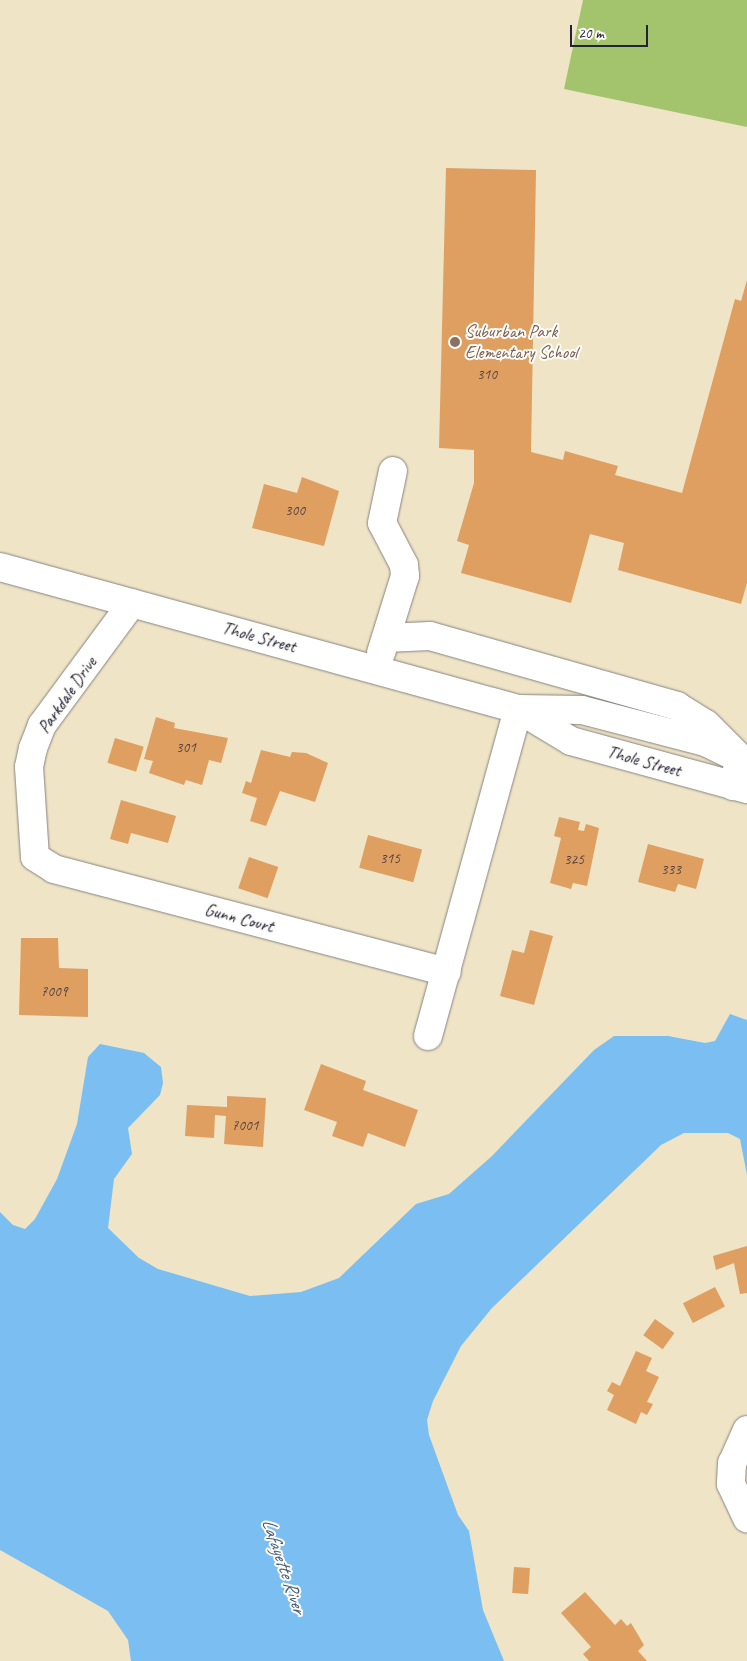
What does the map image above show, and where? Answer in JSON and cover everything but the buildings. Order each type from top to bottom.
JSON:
[{"type":"street","points":[[376,669],[404,576],[404,564],[382,523],[394,471]]},
{"type":"street","name":"Thole Street","points":[[0,567],[518,709],[582,710],[706,742],[743,760]]},
{"type":"street","name":"Parkdale Drive","points":[[35,857],[29,767],[32,748],[42,724],[132,603]]},
{"type":"street","points":[[386,638],[430,636],[677,706],[706,724],[743,760],[740,787]]},
{"type":"street","points":[[428,1036],[518,709]]},
{"type":"street","name":"Thole Street","points":[[518,709],[571,741],[740,787]]},
{"type":"street","name":"Gunn Court","points":[[35,857],[54,869],[447,972]]},
{"type":"street","points":[[747,1430],[732,1463],[731,1484],[747,1518]]},
{"type":"green space","points":[[583,0],[747,0],[747,127],[564,89]]},
{"type":"water","name":"Lafayette River","points":[[730,1014],[747,1020],[747,1175],[740,1139],[728,1133],[684,1133],[661,1145],[492,1308],[461,1346],[433,1401],[427,1420],[429,1435],[458,1515],[469,1531],[483,1610],[504,1661],[131,1661],[128,1640],[108,1611],[0,1550],[0,1212],[13,1225],[25,1229],[35,1219],[57,1179],[77,1124],[88,1057],[100,1044],[144,1053],[161,1067],[163,1083],[160,1095],[128,1128],[132,1154],[114,1179],[108,1228],[139,1258],[158,1269],[250,1296],[301,1292],[339,1278],[416,1204],[449,1194],[492,1156],[594,1050],[614,1036],[668,1036],[705,1043],[715,1041]]},
{"type":"place","name":"Suburban Park Elementary School","points":[[455,342]]}]
